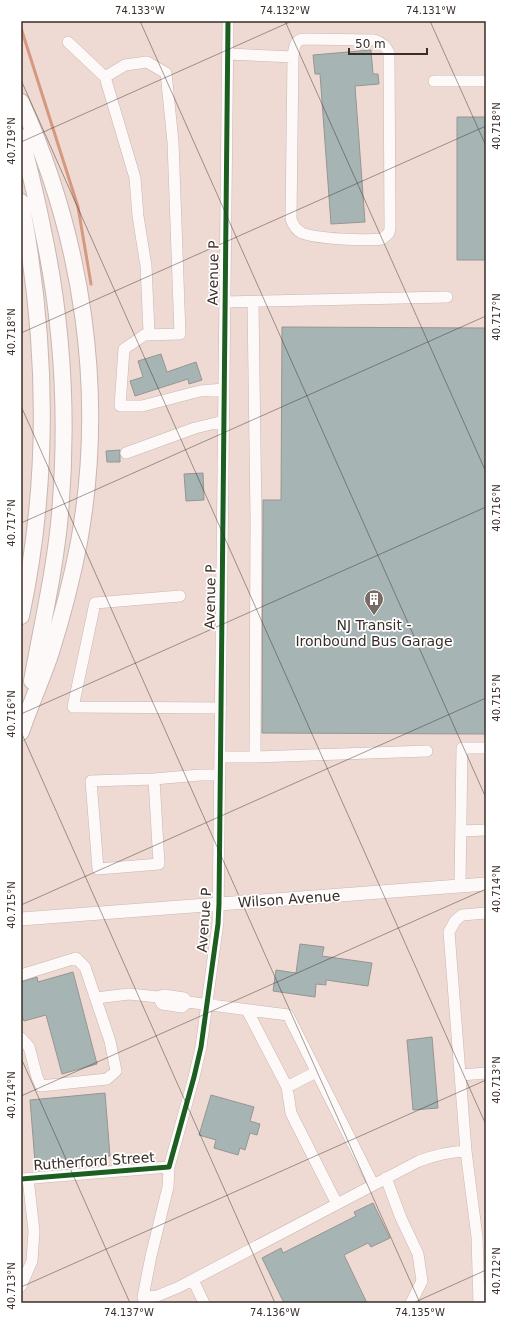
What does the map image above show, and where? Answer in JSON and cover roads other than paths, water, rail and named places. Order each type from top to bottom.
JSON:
[{"type":"highway","points":[[21,102],[39,143],[54,185],[67,230],[82,298],[90,391],[85,496],[79,542],[56,634],[21,732]]},
{"type":"highway","points":[[21,137],[44,232],[56,304],[62,362],[64,427],[63,476],[57,540],[26,716]]},
{"type":"highway","points":[[21,202],[29,248],[36,304],[40,352],[42,423],[36,517],[21,616]]},
{"type":"main road","name":"Wilson Avenue","points":[[21,919],[486,884]]},
{"type":"street","name":"Avenue P","points":[[144,1300],[151,1256],[168,1187],[169,1167],[201,1047],[218,924],[228,21]]},
{"type":"street","points":[[301,39],[374,40],[384,44],[387,48],[389,53],[390,228],[389,233],[382,239],[323,238],[301,232],[292,224],[293,57],[295,44],[301,39]]},
{"type":"street","points":[[68,42],[106,77],[135,178],[138,216],[146,266],[149,332],[124,349],[120,406],[142,406],[200,391],[224,389]]},
{"type":"street","points":[[228,54],[293,57]]},
{"type":"street","points":[[106,77],[126,65],[147,62],[166,73],[174,142],[180,334],[144,335]]},
{"type":"street","points":[[434,81],[486,81]]},
{"type":"street","points":[[225,302],[447,298]]},
{"type":"street","points":[[253,302],[256,518],[255,757]]},
{"type":"street","points":[[126,453],[195,428],[224,422]]},
{"type":"street","points":[[180,596],[94,603],[73,707],[221,708]]},
{"type":"street","points":[[460,886],[462,748],[486,748]]},
{"type":"street","points":[[221,757],[427,751]]},
{"type":"street","points":[[154,779],[159,864],[98,869],[91,781],[220,775]]},
{"type":"street","points":[[461,831],[486,830]]},
{"type":"street","points":[[479,1303],[481,1237],[466,1151],[449,932],[455,921],[462,915],[486,913]]},
{"type":"street","points":[[21,975],[76,958],[85,967],[110,1041],[116,1071],[107,1079],[42,1086],[37,1077],[29,1047],[21,1038]]},
{"type":"street","points":[[96,998],[129,994],[158,997],[162,1004],[172,1006],[182,1007],[188,1002],[288,1015],[373,1184]]},
{"type":"street","points":[[247,1010],[287,1087],[293,1117],[337,1204]]},
{"type":"street","points":[[287,1087],[316,1072]]},
{"type":"street","points":[[461,1075],[486,1073]]},
{"type":"street","points":[[144,1300],[157,1296],[193,1280],[373,1184],[434,1155],[466,1151]]},
{"type":"street","name":"Rutherford Street","points":[[24,1178],[169,1167]]},
{"type":"street","points":[[21,1286],[32,1261],[34,1231],[24,1178]]},
{"type":"street","points":[[386,1178],[401,1218],[418,1254],[422,1281],[411,1303]]},
{"type":"street","points":[[193,1280],[204,1303]]},
{"type":"waterway","points":[[21,28],[78,207],[91,284]]},
{"type":"place","name":"NJ Transit - Ironbound Bus Garage","points":[[374,616]]}]
